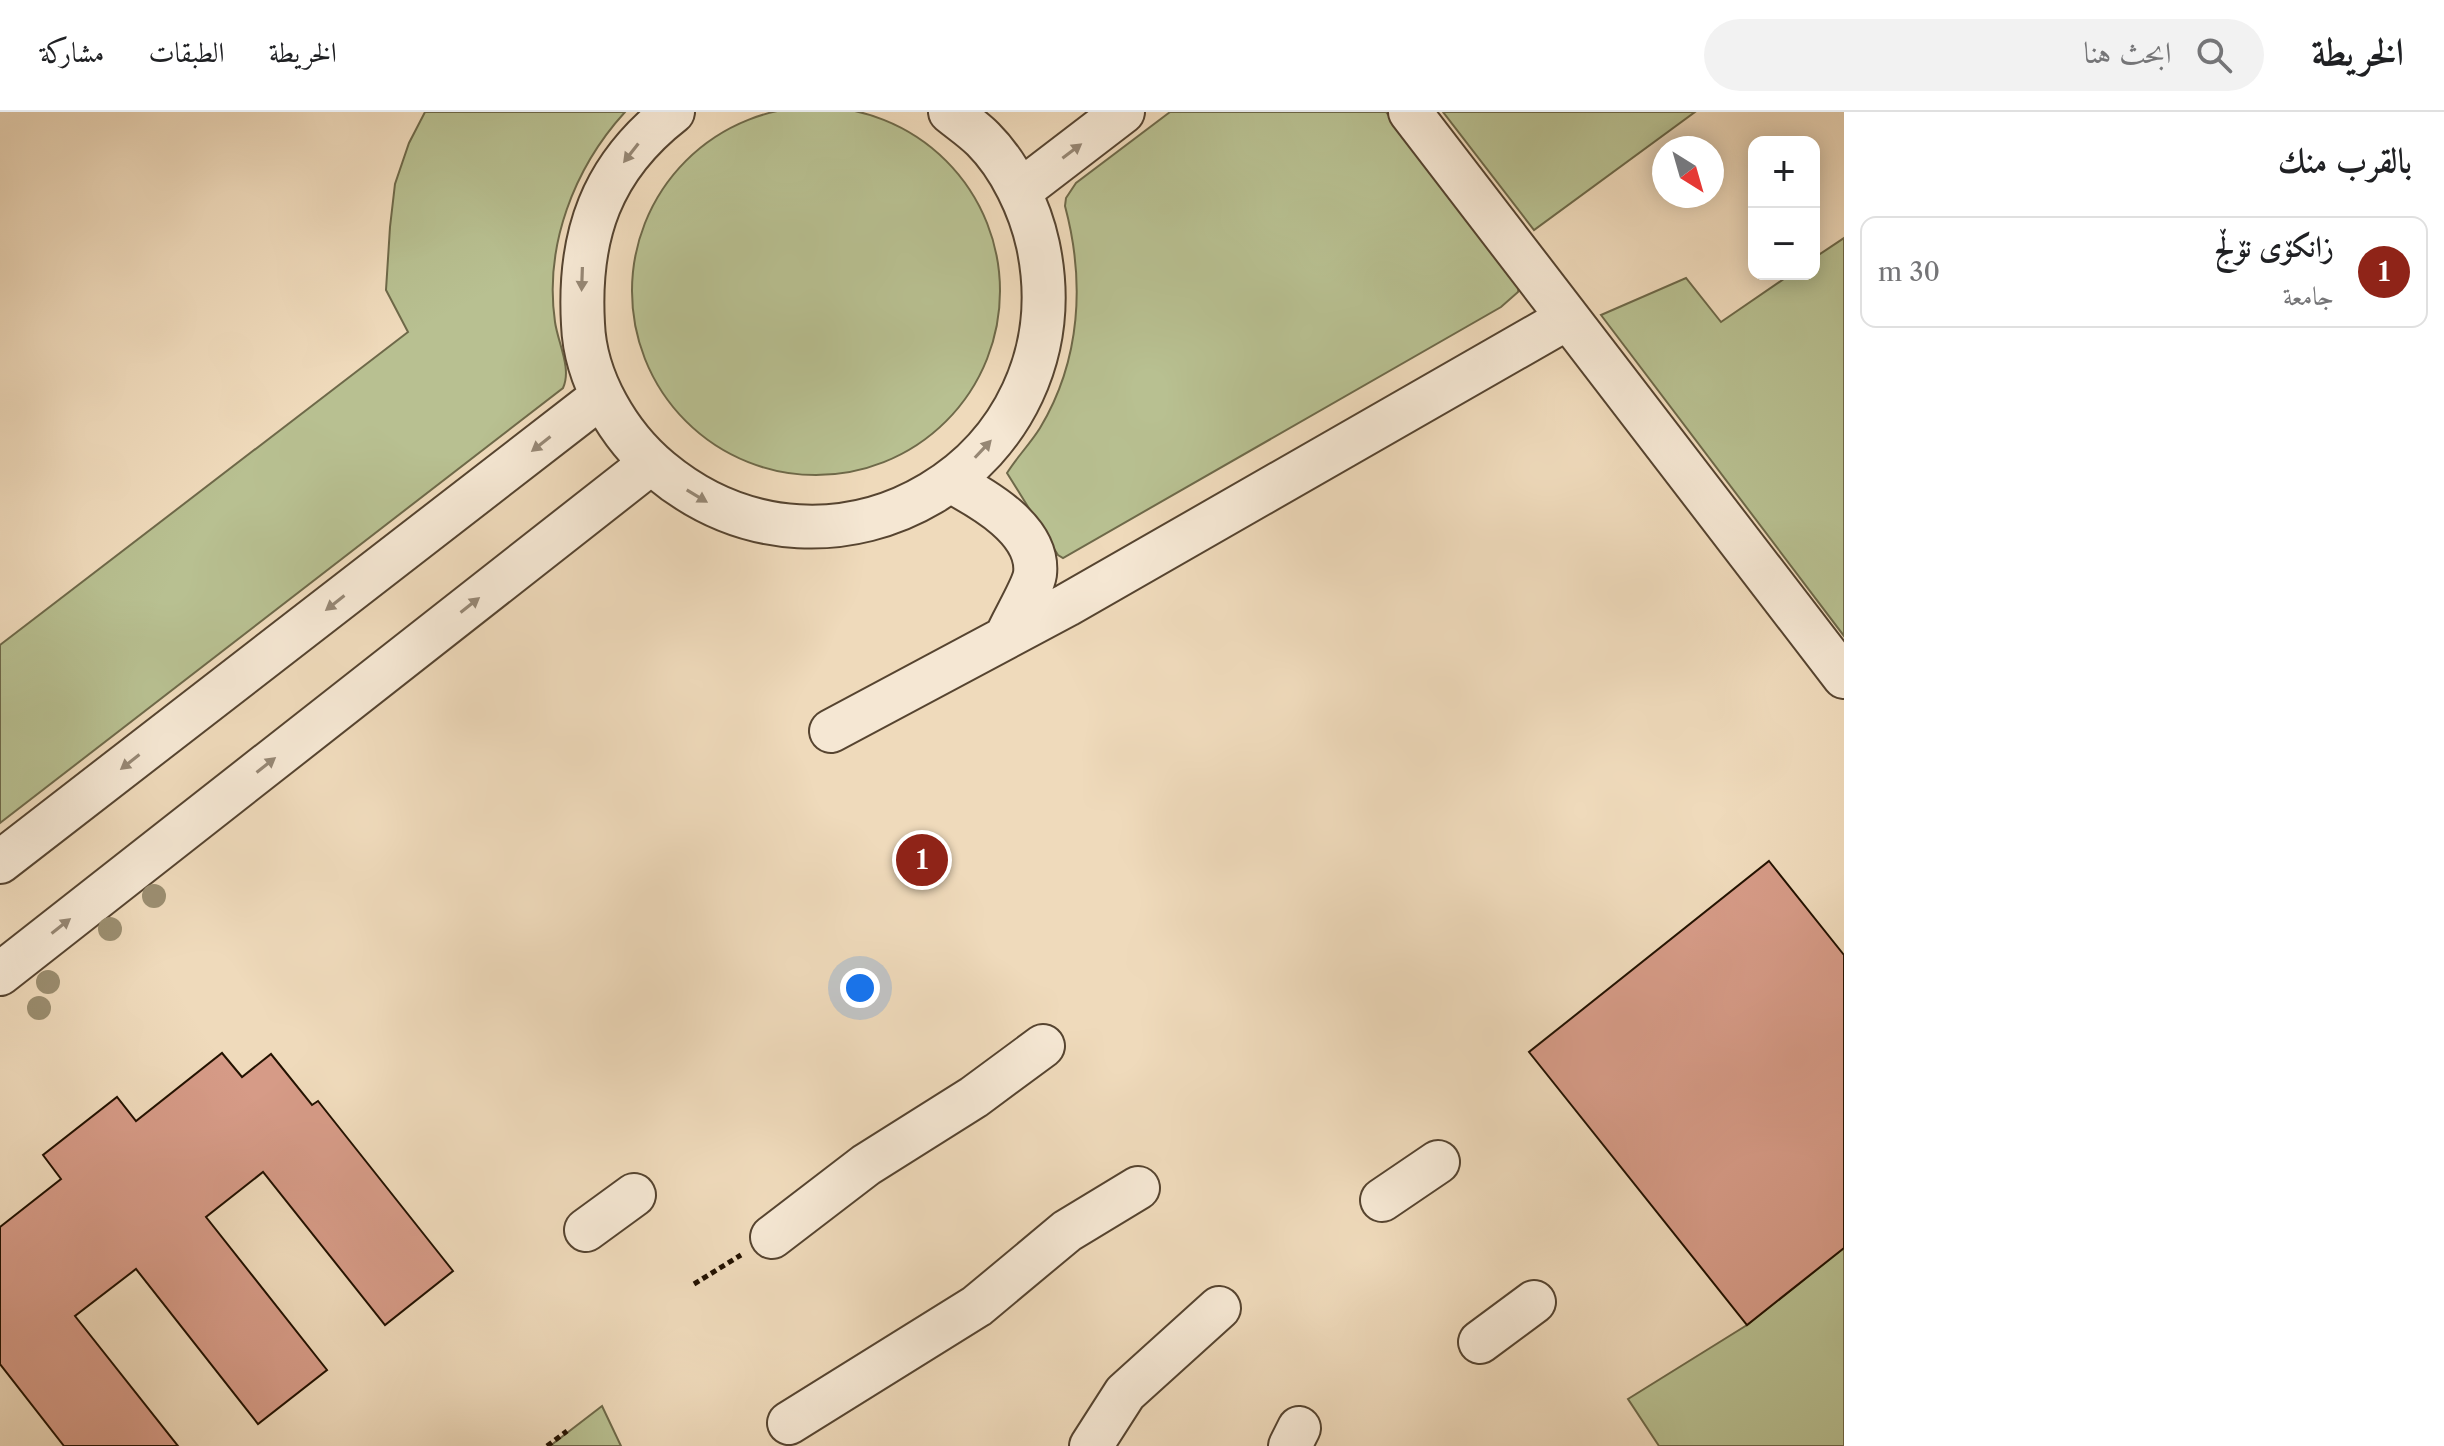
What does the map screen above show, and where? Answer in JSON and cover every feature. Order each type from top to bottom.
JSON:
[{"type":"lane","points":[[673,112],[634,148],[614,175],[589,233],[582,267],[583,333],[591,366],[602,396],[624,432],[651,463],[676,484],[735,516],[802,528],[870,521],[901,509],[950,481],[986,448],[1010,417],[1026,384],[1038,345],[1043,268],[1034,230],[1020,191],[984,140],[960,115]]},
{"type":"lane","points":[[1020,191],[1123,112]]},
{"type":"lane","points":[[1410,112],[1844,677]]},
{"type":"lane","points":[[831,731],[1067,605],[1568,318]]},
{"type":"lane","points":[[0,862],[602,396]]},
{"type":"lane","points":[[0,974],[651,463]]},
{"type":"lane","points":[[950,481],[985,499],[1002,513],[1030,549],[1035,576],[1006,637]]},
{"type":"lane","points":[[772,1237],[866,1165],[974,1097],[1043,1046]]},
{"type":"lane","points":[[1382,1200],[1438,1162]]},
{"type":"lane","points":[[789,1423],[977,1306],[1067,1231],[1138,1188]]},
{"type":"lane","points":[[586,1230],[634,1195]]},
{"type":"lane","points":[[1480,1342],[1534,1302]]},
{"type":"lane","points":[[1091,1446],[1125,1393],[1219,1308]]},
{"type":"path","points":[[694,1284],[772,1237]]},
{"type":"path","points":[[547,1446],[567,1431]]},
{"type":"green space","points":[[816,107],[852,111],[886,121],[918,138],[946,161],[969,189],[986,221],[996,255],[1000,291],[996,327],[986,361],[969,393],[946,421],[918,444],[886,461],[852,471],[816,475],[780,471],[746,461],[714,444],[686,421],[663,393],[646,361],[636,327],[632,291],[636,255],[646,221],[663,189],[686,161],[714,138],[746,121],[780,111]]},
{"type":"green space","points":[[425,112],[625,112],[591,158],[567,210],[559,237],[553,293],[555,322],[566,373],[563,388],[0,823],[0,645],[408,332],[386,290],[390,227],[395,184],[409,143]]},
{"type":"green space","points":[[1170,112],[1386,112],[1519,286],[1518,292],[1501,307],[1063,558],[1058,555],[1007,473],[1040,428],[1054,402],[1071,348],[1077,291],[1066,198],[1076,183]]},
{"type":"green space","points":[[1443,112],[1695,112],[1662,136],[1652,136],[1652,144],[1534,230]]},
{"type":"green space","points":[[1844,238],[1844,636],[1601,315],[1686,278],[1721,322],[1782,280],[1820,280],[1820,254]]},
{"type":"green space","points":[[1844,1248],[1844,1446],[1659,1446],[1628,1399],[1747,1325]]},
{"type":"green space","points":[[602,1406],[621,1446],[550,1446]]},
{"type":"building","points":[[1769,861],[1844,955],[1844,1248],[1747,1325],[1529,1052]]},
{"type":"building","points":[[222,1053],[242,1077],[271,1054],[312,1105],[318,1101],[453,1271],[385,1325],[263,1172],[206,1217],[327,1370],[258,1424],[136,1269],[75,1316],[178,1446],[64,1446],[0,1364],[0,1227],[61,1179],[43,1155],[117,1097],[136,1121]]},
{"type":"place","name":"زانکۆی نۆڵج","points":[[922,860]]}]
